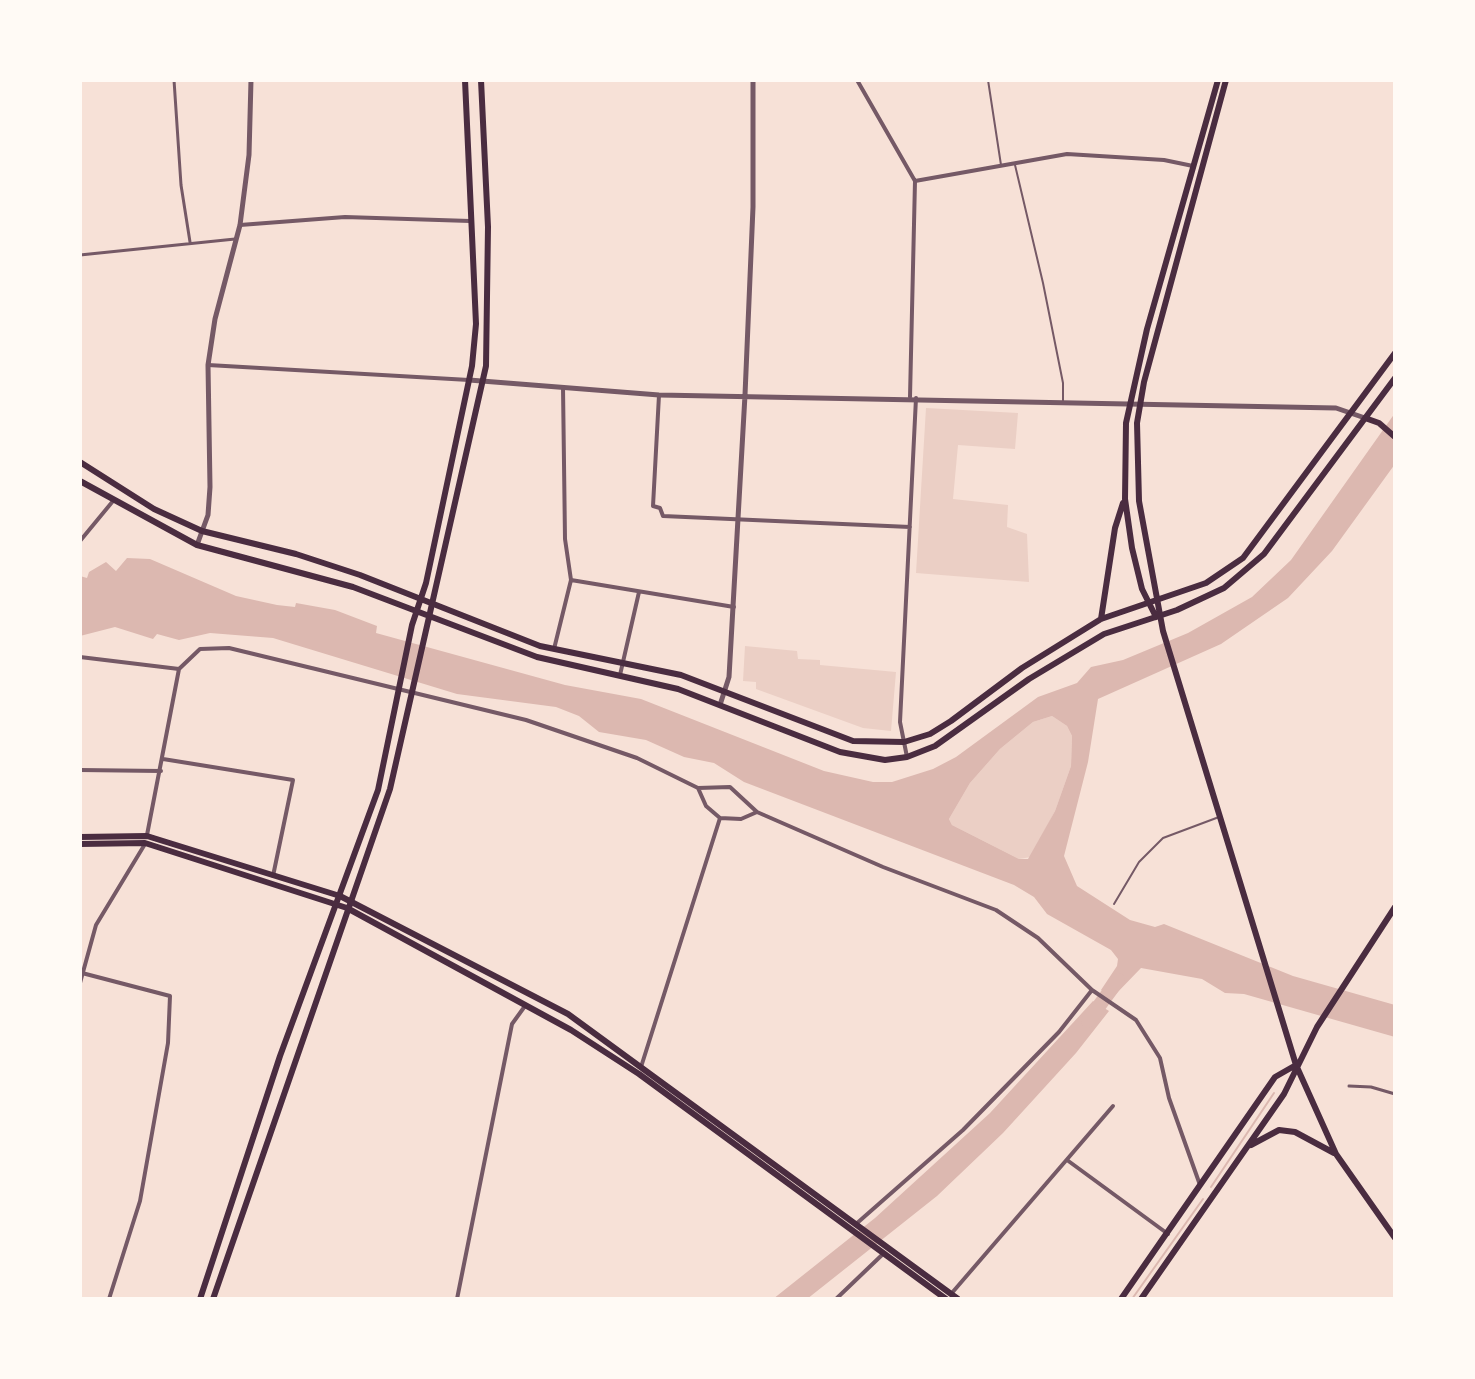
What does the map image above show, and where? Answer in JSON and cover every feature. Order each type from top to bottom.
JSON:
[{"type":"main road","points":[[200,1299],[280,1056],[378,790],[412,625],[469,380],[476,324],[465,80]]},
{"type":"main road","points":[[213,1299],[390,789],[483,381],[488,324],[488,227],[481,80]]},
{"type":"main road","points":[[1218,80],[1129,404],[1123,466],[1132,548],[1148,602],[1158,616],[1163,631],[1296,1065],[1336,1154],[1395,1238]]},
{"type":"main road","points":[[1158,616],[1159,599],[1138,490],[1140,405],[1226,80]]},
{"type":"main road","points":[[80,462],[154,509],[202,531],[296,554],[554,649],[681,675],[853,741],[904,742],[930,734],[951,721],[1022,668],[1101,619],[1206,583],[1243,558],[1395,353]]},
{"type":"main road","points":[[80,481],[197,545],[353,587],[537,657],[678,689],[840,752],[885,760],[907,757],[935,746],[1029,679],[1104,634],[1205,599],[1250,568],[1395,378]]},
{"type":"main road","points":[[1365,418],[1379,423],[1395,437]]},
{"type":"main road","points":[[1101,619],[1115,528],[1125,499]]},
{"type":"main road","points":[[80,837],[146,840],[273,876],[348,904],[568,1014],[948,1297]]},
{"type":"main road","points":[[80,844],[146,840],[338,900]]},
{"type":"main road","points":[[348,904],[640,1070]]},
{"type":"main road","points":[[1141,1299],[1284,1094],[1317,1027],[1395,907]]},
{"type":"main road","points":[[1121,1299],[1201,1188],[1275,1077],[1296,1065]]},
{"type":"main road","points":[[1248,1147],[1279,1130],[1295,1132],[1336,1154]]},
{"type":"main road","points":[[1201,1188],[1213,1197]]},
{"type":"main road","points":[[879,1247],[883,1254],[948,1297],[958,1299]]},
{"type":"street","points":[[174,80],[181,185],[190,242]]},
{"type":"street","points":[[197,545],[210,487],[208,365],[215,319],[238,239],[249,155],[251,80]]},
{"type":"street","points":[[720,705],[725,691],[734,607],[739,518],[753,207],[753,80]]},
{"type":"street","points":[[857,80],[915,181],[910,527],[900,722],[907,757]]},
{"type":"street","points":[[915,181],[1067,154],[1096,154],[1195,167]]},
{"type":"street","points":[[240,225],[345,217],[472,222]]},
{"type":"street","points":[[80,255],[238,239]]},
{"type":"street","points":[[208,365],[659,395],[913,397],[1063,404],[1336,408],[1365,418]]},
{"type":"street","points":[[554,649],[571,580],[565,539],[563,387]]},
{"type":"street","points":[[659,395],[653,506],[660,508],[663,516],[910,527]]},
{"type":"street","points":[[80,541],[113,501]]},
{"type":"street","points":[[571,580],[734,607]]},
{"type":"street","points":[[620,675],[639,592]]},
{"type":"street","points":[[80,983],[96,925],[146,840],[179,669],[200,649],[229,648],[526,720],[637,758],[698,788],[730,787],[757,812],[1013,919],[1092,990],[1117,1003],[1136,1020],[1160,1058],[1169,1098],[1201,1188]]},
{"type":"street","points":[[80,657],[179,669]]},
{"type":"street","points":[[163,759],[293,780],[273,876]]},
{"type":"street","points":[[80,770],[161,771]]},
{"type":"street","points":[[698,788],[706,806],[720,818],[741,819],[757,812]]},
{"type":"street","points":[[640,1070],[720,818]]},
{"type":"street","points":[[82,973],[170,996],[168,1043],[140,1201],[109,1299]]},
{"type":"street","points":[[852,1227],[963,1130],[1059,1032],[1092,990]]},
{"type":"street","points":[[457,1299],[512,1024],[525,1006]]},
{"type":"street","points":[[1349,1086],[1371,1087],[1395,1094]]},
{"type":"street","points":[[948,1297],[1113,1106]]},
{"type":"street","points":[[1067,1160],[1168,1234]]},
{"type":"street","points":[[836,1299],[883,1254]]},
{"type":"lane","points":[[988,80],[1001,166]]},
{"type":"lane","points":[[1015,164],[1054,340],[1063,404]]},
{"type":"lane","points":[[1114,904],[1139,862],[1163,838],[1220,817]]},
{"type":"shaded area","points":[[926,408],[1018,413],[1015,449],[958,445],[953,499],[1008,505],[1007,527],[1027,534],[1029,582],[916,573]]},
{"type":"shaded area","points":[[1395,413],[1395,464],[1332,551],[1288,598],[1221,644],[1098,699],[1088,762],[1064,856],[1077,886],[1130,920],[1155,927],[1164,924],[1293,976],[1395,1005],[1395,1037],[1244,994],[1225,993],[1202,979],[1141,968],[1113,997],[1101,990],[1117,966],[1118,959],[1111,950],[1047,914],[1034,897],[1014,885],[744,782],[714,763],[684,757],[646,740],[599,732],[579,716],[556,707],[457,694],[273,638],[210,633],[179,640],[157,634],[153,639],[115,627],[80,636],[80,576],[87,578],[89,572],[106,562],[116,571],[127,558],[150,559],[236,596],[277,605],[295,607],[296,603],[335,610],[377,626],[376,633],[565,685],[641,699],[824,771],[873,782],[892,782],[933,769],[956,757],[1038,697],[1077,683],[1091,667],[1123,660],[1188,633],[1252,597],[1291,560]],"holes":[[[1052,716],[1067,726],[1072,736],[1071,766],[1055,811],[1028,859],[1019,859],[952,825],[949,819],[970,783],[1000,749],[1033,722]]]},
{"type":"shaded area","points":[[745,646],[797,651],[798,659],[820,660],[820,665],[896,672],[891,731],[863,728],[756,689],[756,682],[743,681]]},
{"type":"shaded area","points":[[1052,716],[1067,726],[1072,736],[1071,766],[1055,811],[1031,857],[1019,859],[952,825],[949,819],[970,783],[1000,749],[1033,722]]},
{"type":"shaded area","points":[[1093,1001],[1109,1011],[1076,1053],[1003,1133],[937,1196],[807,1299],[773,1299],[875,1218],[990,1113]]},
{"type":"waterway","points":[[1088,1021],[1118,980]]},
{"type":"waterway","points":[[1211,1187],[1274,1093]]},
{"type":"waterway","points":[[1132,1299],[1203,1199]]}]
